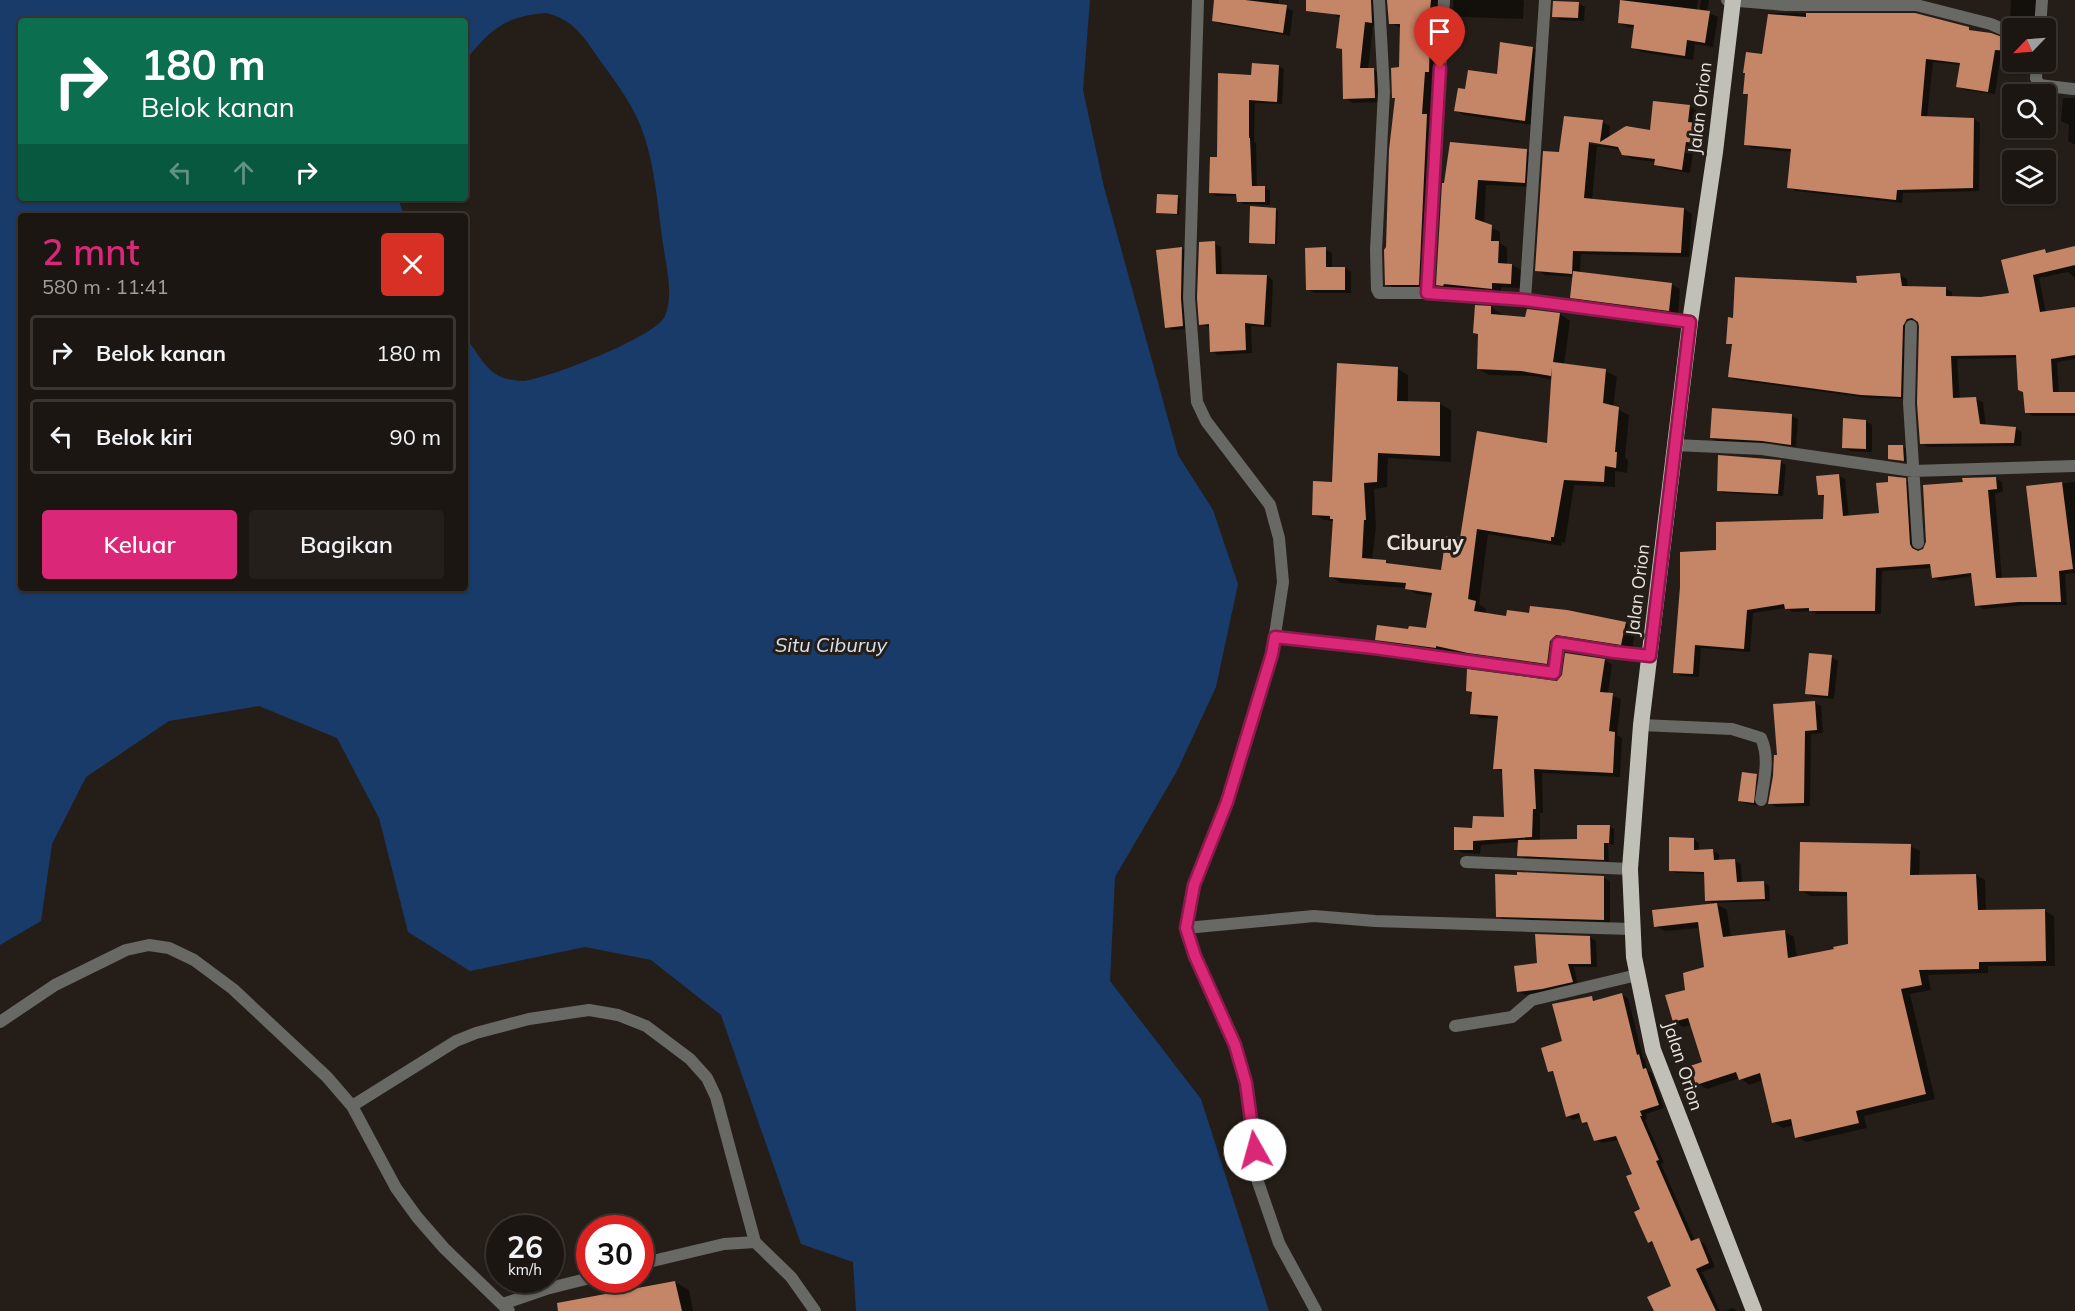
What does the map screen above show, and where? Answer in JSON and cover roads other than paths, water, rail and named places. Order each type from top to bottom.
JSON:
[{"type":"highway","name":"Jalan Orion","points":[[1730,0],[1715,152],[1690,322],[1641,725],[1630,869],[1631,929],[1637,975],[1653,1050],[1754,1311]]},
{"type":"street","points":[[1198,0],[1189,298],[1197,402],[1206,421],[1270,506],[1280,538],[1283,582],[1272,654],[1227,802],[1194,885],[1186,928],[1195,956],[1238,1054],[1246,1083],[1258,1182],[1279,1243],[1316,1311]]},
{"type":"street","points":[[1379,0],[1384,91],[1376,250],[1377,289],[1380,293],[1427,293],[1525,300],[1690,322]]},
{"type":"street","points":[[1427,293],[1444,0]]},
{"type":"street","points":[[1525,300],[1545,0]]},
{"type":"street","points":[[1730,0],[1785,4],[1916,5],[1991,24],[2002,29]]},
{"type":"street","points":[[2041,18],[2042,0]]},
{"type":"street","points":[[2036,72],[2039,85],[2073,89]]},
{"type":"street","points":[[1911,326],[1909,403],[1918,543]]},
{"type":"street","points":[[1675,445],[1762,449],[1913,471],[2075,466]]},
{"type":"street","points":[[1275,637],[1554,673],[1558,643],[1650,656]]},
{"type":"street","points":[[1641,725],[1732,729],[1761,738],[1767,766],[1761,800]]},
{"type":"street","points":[[1466,861],[1630,869]]},
{"type":"street","points":[[1186,928],[1314,916],[1375,921],[1631,929]]},
{"type":"street","points":[[0,1022],[55,985],[126,950],[149,945],[169,948],[194,960],[233,989],[327,1077],[352,1106],[396,1188],[444,1248],[506,1307],[546,1288],[576,1281]]},
{"type":"street","points":[[1455,1026],[1512,1017],[1532,1000],[1637,975]]},
{"type":"street","points":[[352,1106],[441,1048],[476,1033],[529,1019],[589,1010],[618,1015],[646,1026],[690,1059],[707,1078],[716,1097],[755,1242],[791,1277],[814,1311]]},
{"type":"street","points":[[654,1261],[724,1244],[755,1242]]},
{"type":"water","name":"Situ Ciburuy","points":[[0,0],[1090,0],[1083,90],[1104,187],[1178,455],[1213,510],[1238,584],[1216,687],[1177,771],[1115,877],[1110,981],[1201,1099],[1269,1311],[856,1311],[853,1262],[801,1244],[721,1015],[651,960],[585,947],[470,971],[408,932],[379,818],[337,738],[259,706],[169,721],[86,777],[52,844],[41,921],[0,945]]},
{"type":"district","name":"Ciburuy","points":[[1425,543]]}]
